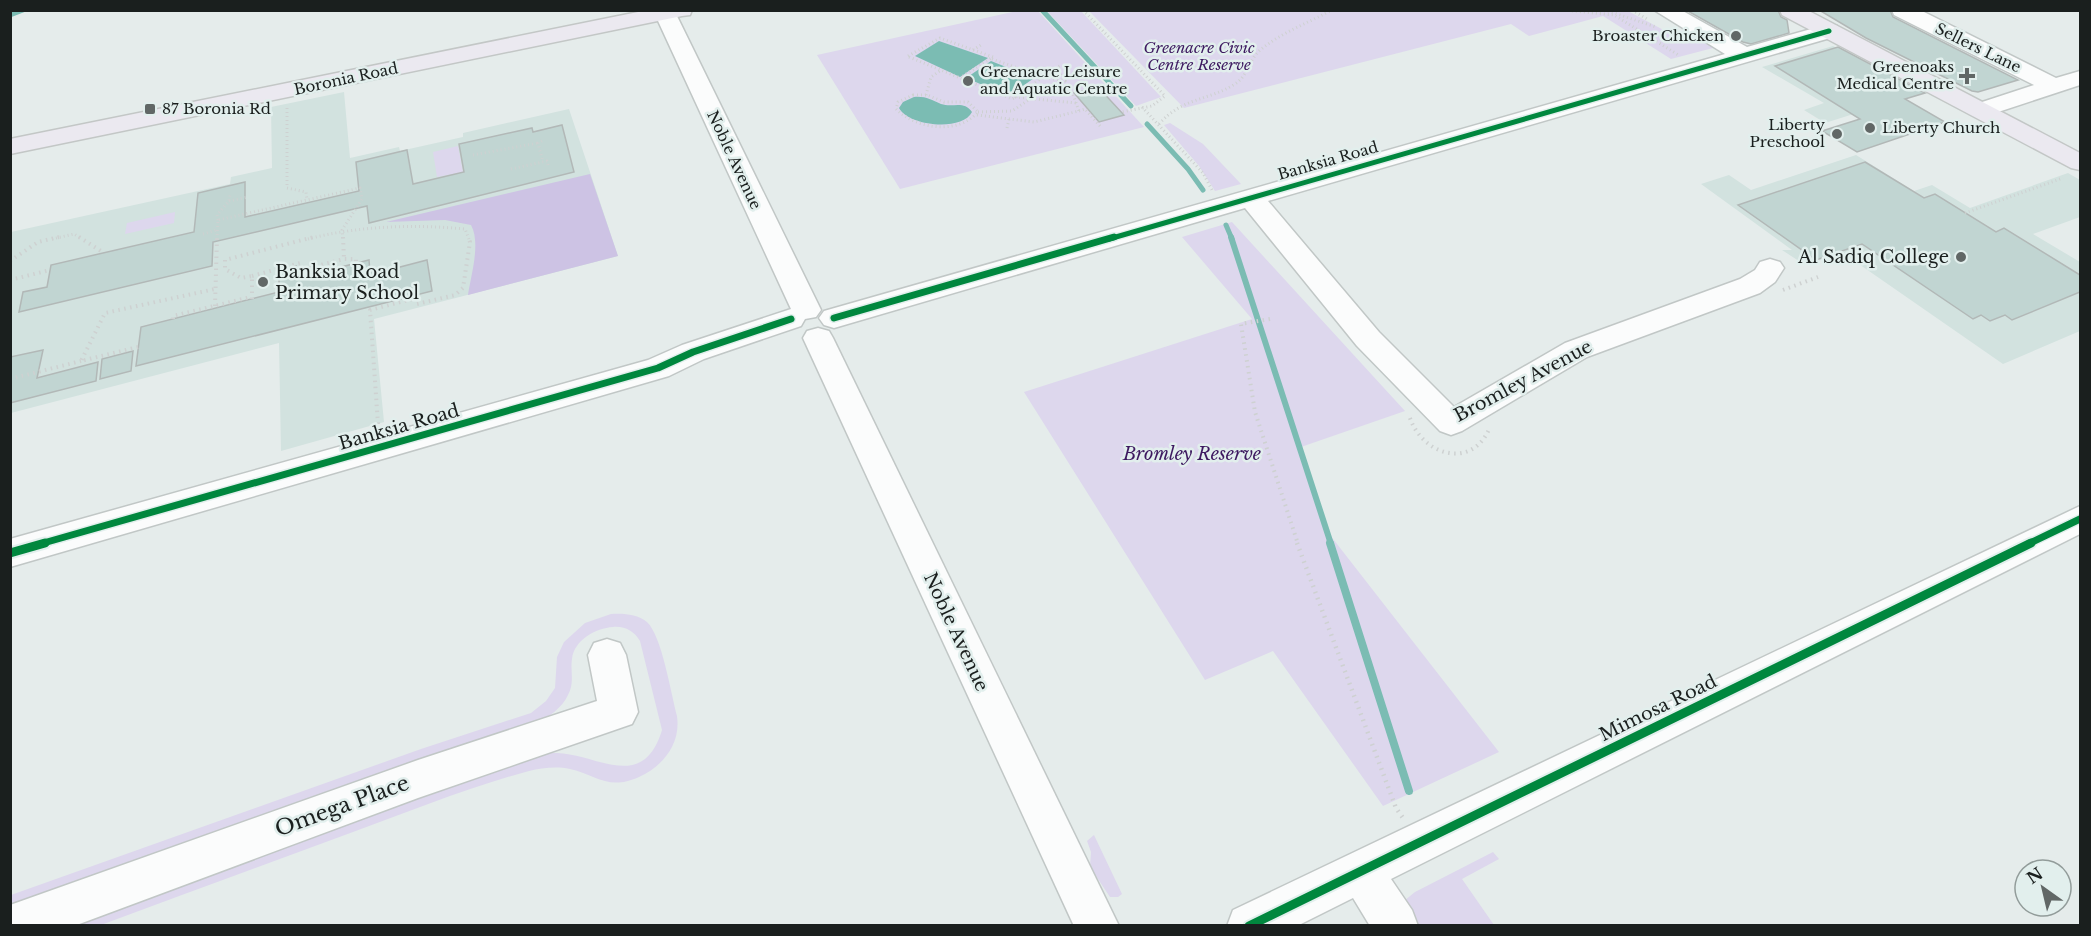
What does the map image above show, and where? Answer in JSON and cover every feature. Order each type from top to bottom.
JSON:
[{"type":"main road","points":[[1790,10],[1981,110],[2076,169]]},
{"type":"main road","name":"Boronia Road","points":[[10,147],[670,12]]},
{"type":"street","points":[[1664,10],[1746,56]]},
{"type":"street","name":"Sellers Lane","points":[[1902,10],[2054,86]]},
{"type":"street","name":"Noble Avenue","points":[[670,12],[809,324],[1097,926]]},
{"type":"street","name":"Banksia Road","points":[[10,553],[658,368],[704,364],[809,324],[1829,31]]},
{"type":"street","points":[[1981,110],[2080,78]]},
{"type":"street","name":"Bromley Avenue","points":[[1251,198],[1368,339],[1450,423],[1576,350],[1750,286],[1765,276],[1770,268]]},
{"type":"street","name":"Mimosa Road","points":[[1249,926],[2080,519]]},
{"type":"street","name":"Omega Place","points":[[13,926],[418,779],[618,712],[607,655]]},
{"type":"street","points":[[1361,872],[1396,926]]},
{"type":"path","points":[[1083,10],[1165,96],[1159,102],[1122,112]]},
{"type":"path","points":[[1159,124],[1169,111],[1183,105],[1191,98],[1234,85],[1247,72],[1257,53],[1332,10]]},
{"type":"path","points":[[1564,10],[1614,15]]},
{"type":"path","points":[[1607,10],[1686,59]]},
{"type":"path","points":[[1067,81],[1043,77],[940,38],[908,57],[1012,99],[1016,97],[1076,103]]},
{"type":"path","points":[[973,51],[981,45]]},
{"type":"path","points":[[960,78],[991,58]]},
{"type":"path","points":[[1060,66],[1056,68],[1067,81],[1079,111]]},
{"type":"path","points":[[926,94],[931,77],[941,70]]},
{"type":"path","points":[[1016,97],[1043,77],[1058,71]]},
{"type":"path","points":[[1030,98],[1023,106],[1012,111],[977,114],[963,124],[931,125],[907,120],[896,109],[898,102],[903,98],[926,94],[944,102],[968,102],[977,114],[1034,122],[1085,109],[1101,127]]},
{"type":"path","points":[[286,102],[287,188],[306,192],[307,200]]},
{"type":"path","points":[[1142,107],[1203,173],[1213,193]]},
{"type":"path","points":[[1007,128],[1009,119]]},
{"type":"path","points":[[473,155],[473,157],[540,142],[543,162]]},
{"type":"path","points":[[511,170],[547,161],[548,165]]},
{"type":"path","points":[[1965,213],[2076,169]]},
{"type":"path","points":[[218,220],[362,187],[362,199],[342,230],[344,259]]},
{"type":"path","points":[[215,306],[218,215],[229,201],[230,194]]},
{"type":"path","points":[[229,201],[248,197]]},
{"type":"path","points":[[356,263],[356,260],[344,259],[301,270],[300,263],[241,278],[225,269],[225,260],[342,230],[455,227],[465,229],[470,243],[463,288],[455,295],[417,304],[416,298],[370,310],[378,427]]},
{"type":"path","points":[[203,234],[218,230]]},
{"type":"path","points":[[10,261],[38,242],[74,234],[104,253]]},
{"type":"path","points":[[10,280],[50,270]]},
{"type":"path","points":[[173,319],[173,316],[252,298],[252,276]]},
{"type":"path","points":[[81,361],[105,313],[215,289]]},
{"type":"path","points":[[1270,320],[1241,324],[1255,412],[1283,506],[1396,808],[1420,843]]},
{"type":"path","points":[[10,379],[138,347]]},
{"type":"shaded area","points":[[939,41],[988,58],[960,77],[915,56]]},
{"type":"shaded area","points":[[1833,46],[1920,93],[1825,123],[1804,110],[1824,103],[1762,67]]},
{"type":"shaded area","points":[[991,61],[1034,78],[1009,96],[966,78]]},
{"type":"shaded area","name":"Banksia Road Primary School","points":[[344,92],[350,158],[399,147],[400,151],[463,137],[463,133],[569,109],[618,256],[374,319],[384,422],[281,451],[279,343],[11,413],[11,232],[230,184],[231,177],[272,168],[271,107]]},
{"type":"shaded area","points":[[914,97],[945,105],[962,105],[972,112],[958,122],[935,124],[923,122],[904,114],[899,108],[903,102]]},
{"type":"shaded area","name":"Al Sadiq College","points":[[1856,155],[1914,191],[1932,185],[1970,208],[2068,173],[2080,180],[2080,217],[2033,234],[2080,262],[2080,331],[2003,364],[1843,253],[1805,265],[1782,250],[1792,250],[1701,184],[1729,175],[1751,190]]},
{"type":"shaded area","points":[[590,174],[618,256],[468,295],[475,250],[474,232],[471,225],[445,220],[386,222]]},
{"type":"green space","name":"Greenacre Leisure and Aquatic Centre","points":[[1017,11],[1038,11],[1144,127],[900,189],[817,55]]},
{"type":"green space","points":[[1047,11],[1081,11],[1161,97],[1136,106]]},
{"type":"green space","name":"Greenacre Civic Centre Reserve","points":[[1089,11],[1628,11],[1671,34],[1688,29],[1713,43],[1713,48],[1671,59],[1603,16],[1529,36],[1511,24],[1184,108]]},
{"type":"green space","points":[[1170,123],[1203,144],[1241,184],[1215,191],[1199,166],[1164,125]]},
{"type":"green space","points":[[458,146],[463,172],[437,177],[433,152]]},
{"type":"green space","points":[[175,212],[174,223],[125,234],[127,223]]},
{"type":"green space","name":"Bromley Reserve","points":[[1232,222],[1405,411],[1301,447],[1330,535],[1499,752],[1383,806],[1273,651],[1205,680],[1024,392],[1252,319],[1182,237]]},
{"type":"green space","points":[[611,614],[639,617],[652,629],[662,652],[677,716],[678,726],[673,745],[656,767],[639,777],[628,781],[611,782],[565,768],[529,771],[484,784],[101,925],[58,925],[507,763],[557,753],[617,766],[631,765],[643,760],[654,749],[662,730],[640,641],[635,634],[625,628],[606,628],[587,636],[577,646],[572,659],[572,681],[568,695],[559,708],[538,724],[11,912],[11,895],[421,749],[531,713],[546,701],[555,688],[557,657],[564,642],[585,623]]},
{"type":"green space","points":[[1094,835],[1122,894],[1118,897],[1110,897],[1090,867],[1091,852],[1087,841]]},
{"type":"green space","points":[[1493,852],[1499,859],[1462,879],[1494,925],[1416,925],[1404,901],[1415,892]]},
{"type":"building","points":[[1686,10],[1778,10],[1781,17],[1787,20],[1789,33],[1751,44],[1743,42]]},
{"type":"building","points":[[1819,10],[1890,10],[1893,17],[2018,80],[1978,92],[1972,91],[1866,38]]},
{"type":"building","points":[[1838,47],[1925,93],[1905,99],[1945,122],[1857,152],[1822,131],[1860,119],[1775,66]]},
{"type":"building","points":[[1098,87],[1124,115],[1099,122],[1074,93]]},
{"type":"building","points":[[562,125],[574,172],[369,223],[367,206],[213,242],[212,266],[19,312],[23,292],[47,287],[51,265],[194,232],[198,193],[245,182],[245,217],[359,191],[356,162],[407,150],[413,184],[464,172],[459,144],[532,128],[533,132]]},
{"type":"building","name":"Al Sadiq College","points":[[1865,162],[1924,198],[1935,194],[1996,232],[2004,228],[2080,275],[2080,292],[2012,320],[2005,315],[1990,321],[1981,315],[1973,319],[1862,244],[1816,260],[1738,205]]},
{"type":"building","points":[[369,260],[370,272],[377,270],[377,273],[427,260],[432,291],[136,366],[141,327],[279,292],[279,270],[296,266],[297,278]]},
{"type":"building","points":[[43,350],[37,378],[98,362],[96,381],[10,403],[10,357]]},
{"type":"building","points":[[133,351],[131,371],[100,379],[102,359]]},
{"type":"waterway","points":[[10,15],[23,10]]},
{"type":"waterway","points":[[1042,10],[1131,106]]},
{"type":"waterway","points":[[1147,124],[1188,169],[1203,190]]},
{"type":"waterway","points":[[1226,225],[1232,239]]},
{"type":"waterway","points":[[1231,237],[1331,544]]},
{"type":"waterway","points":[[1330,543],[1409,791]]},
{"type":"cycle path","points":[[834,318],[1829,31]]},
{"type":"cycle path","points":[[10,553],[658,368],[693,352],[791,319]]},
{"type":"cycle path","points":[[1249,926],[2080,519]]},
{"type":"place","name":"Broaster Chicken","points":[[1736,36]]},
{"type":"place","name":"Greenoaks Medical Centre","points":[[1967,76]]},
{"type":"place","name":"Greenacre Leisure and Aquatic Centre","points":[[968,81]]},
{"type":"place","name":"87 Boronia Rd","points":[[150,109]]},
{"type":"place","name":"Liberty Church","points":[[1870,128]]},
{"type":"place","name":"Liberty Preschool","points":[[1837,134]]},
{"type":"place","name":"Al Sadiq College","points":[[1961,257]]},
{"type":"place","name":"Banksia Road Primary School","points":[[263,282]]}]
